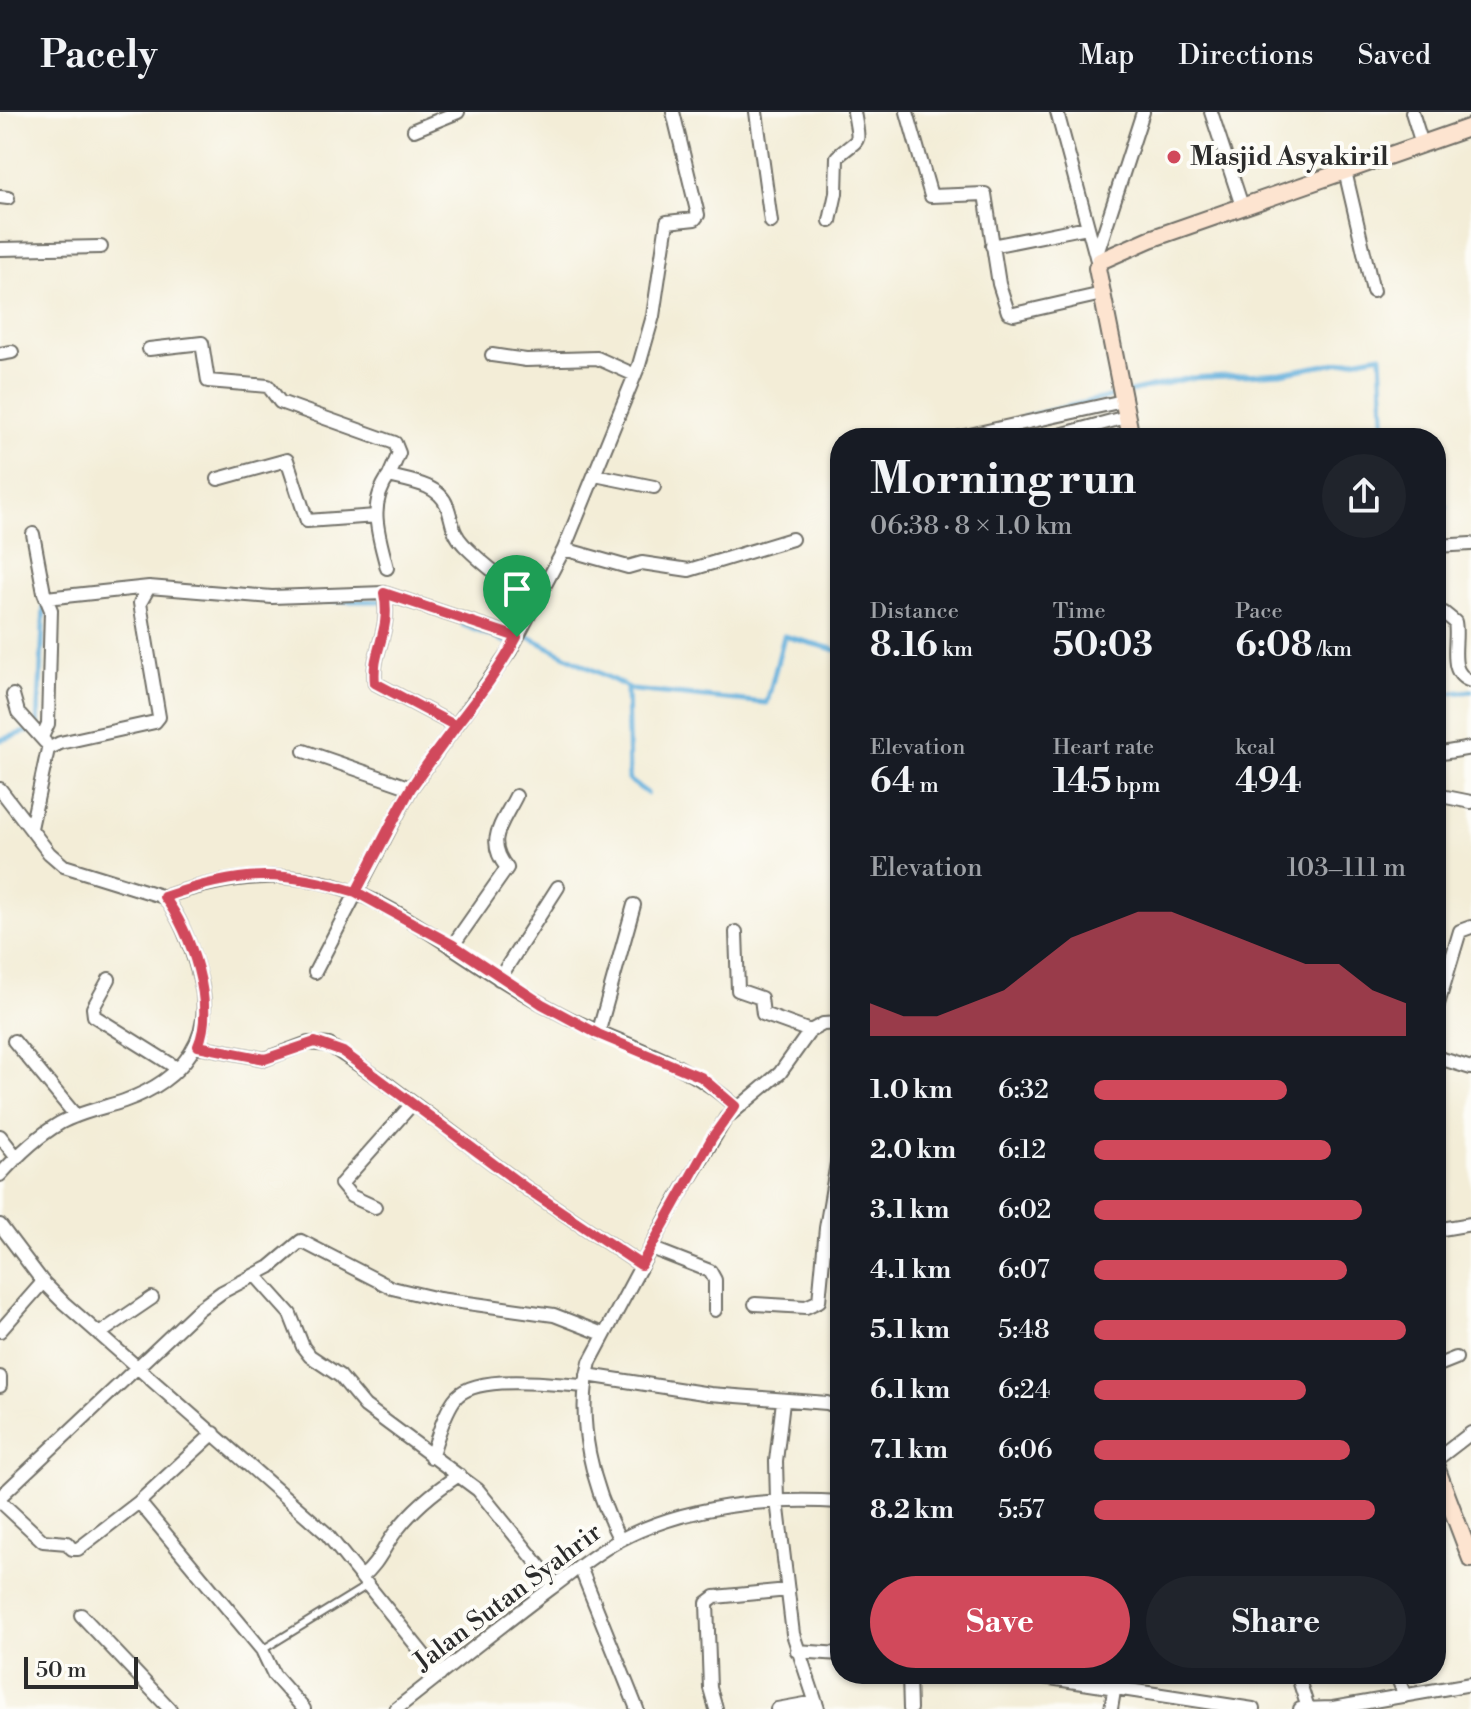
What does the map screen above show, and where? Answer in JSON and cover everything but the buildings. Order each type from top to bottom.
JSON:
[{"type":"street","points":[[414,130],[458,112]]},
{"type":"street","points":[[315,972],[411,788],[514,642],[536,605],[595,475],[635,375],[653,316],[667,222],[695,219],[698,215],[673,112]]},
{"type":"street","points":[[756,112],[771,222]]},
{"type":"street","points":[[830,221],[836,193],[837,157],[852,148],[857,140],[854,112]]},
{"type":"street","points":[[907,112],[930,194],[938,198],[985,193],[1001,294],[1010,313],[1102,294]]},
{"type":"street","points":[[1057,112],[1097,260],[1129,428]]},
{"type":"street","points":[[1097,260],[1143,112]]},
{"type":"street","points":[[1211,112],[1242,206]]},
{"type":"street","points":[[1412,112],[1422,144]]},
{"type":"street","points":[[1097,260],[1471,127]]},
{"type":"street","points":[[1345,171],[1373,291]]},
{"type":"street","points":[[992,246],[1087,227]]},
{"type":"street","points":[[0,249],[101,247]]},
{"type":"street","points":[[149,349],[202,343],[208,381],[268,386],[280,402],[395,443],[399,453],[377,494],[376,516],[387,568]]},
{"type":"street","points":[[492,355],[526,360],[597,358],[635,375]]},
{"type":"street","points":[[1000,428],[1123,400]]},
{"type":"street","points":[[1068,428],[1123,400]]},
{"type":"street","points":[[218,479],[287,460],[307,521],[376,516]]},
{"type":"street","points":[[595,475],[654,487]]},
{"type":"street","points":[[389,476],[423,484],[435,492],[447,505],[449,524],[462,543],[536,605]]},
{"type":"street","points":[[31,828],[41,737],[48,724],[48,603],[33,534]]},
{"type":"street","points":[[564,549],[628,567],[642,563],[689,570],[792,539]]},
{"type":"street","points":[[1446,545],[1471,544]]},
{"type":"street","points":[[48,603],[146,591],[385,598],[514,642]]},
{"type":"street","points":[[13,695],[18,712],[41,737],[60,743],[155,722],[159,717],[146,591]]},
{"type":"street","points":[[385,598],[386,634],[375,663],[375,683],[456,726]]},
{"type":"street","points":[[1446,615],[1455,622],[1456,668],[1461,678],[1471,681]]},
{"type":"street","points":[[1446,752],[1471,748]]},
{"type":"street","points":[[304,751],[411,788]]},
{"type":"street","points":[[0,789],[64,866],[164,897],[207,883],[261,874],[299,876],[356,892],[453,945],[499,979],[598,1034],[701,1077],[735,1106]]},
{"type":"street","points":[[453,945],[507,868],[497,858],[495,847],[498,831],[516,796]]},
{"type":"street","points":[[1446,797],[1471,802]]},
{"type":"street","points":[[499,979],[558,887]]},
{"type":"street","points":[[0,1175],[59,1123],[142,1093],[177,1068],[198,1046],[205,1016],[202,985],[175,914],[164,897]]},
{"type":"street","points":[[598,1034],[634,905]]},
{"type":"street","points":[[1446,978],[1460,931],[1471,927]]},
{"type":"street","points":[[736,932],[738,990],[761,998],[763,1014],[810,1031]]},
{"type":"street","points":[[109,979],[93,1008],[94,1016],[177,1068]]},
{"type":"street","points":[[620,1540],[605,1511],[588,1446],[586,1381],[603,1334],[712,1138],[735,1106],[780,1073],[810,1031],[830,1024]]},
{"type":"street","points":[[14,1041],[76,1116]]},
{"type":"street","points":[[198,1046],[265,1059],[308,1043],[320,1042],[343,1052],[526,1188],[641,1265]]},
{"type":"street","points":[[1446,1060],[1471,1068]]},
{"type":"street","points":[[375,1207],[351,1196],[341,1184],[413,1103]]},
{"type":"street","points":[[0,1136],[17,1158]]},
{"type":"street","points":[[755,1304],[806,1307],[819,1301],[830,1204]]},
{"type":"street","points":[[1446,1228],[1471,1224]]},
{"type":"street","points":[[0,1225],[43,1282],[326,1533],[440,1675]]},
{"type":"street","points":[[214,1433],[139,1502],[85,1545],[73,1550],[67,1543],[43,1541],[0,1499],[212,1298],[256,1276],[293,1245],[305,1241],[340,1263],[392,1288],[439,1299],[554,1315],[603,1334]]},
{"type":"street","points":[[651,1248],[710,1271],[715,1280],[715,1310]]},
{"type":"street","points":[[256,1276],[290,1314],[303,1347],[310,1356],[340,1376],[365,1406],[478,1490],[555,1585]]},
{"type":"street","points":[[0,1331],[43,1282]]},
{"type":"street","points":[[99,1334],[152,1298]]},
{"type":"street","points":[[1446,1362],[1456,1358]]},
{"type":"street","points":[[0,1377],[0,1386]]},
{"type":"street","points":[[431,1457],[454,1398],[475,1386],[586,1381],[830,1404]]},
{"type":"street","points":[[777,1709],[817,1705],[797,1651],[777,1500],[776,1461],[783,1401]]},
{"type":"street","points":[[1446,1452],[1471,1433]]},
{"type":"street","points":[[365,1581],[394,1533],[459,1475]]},
{"type":"street","name":"Jalan Sutan Syahrir","points":[[396,1709],[555,1585],[620,1540],[684,1517],[777,1500],[830,1502]]},
{"type":"street","points":[[139,1502],[262,1650],[274,1675],[304,1709]]},
{"type":"street","points":[[1446,1503],[1465,1527],[1471,1559]]},
{"type":"street","points":[[580,1567],[637,1709]]},
{"type":"street","points":[[716,1709],[710,1688],[707,1603],[715,1597],[788,1590]]},
{"type":"street","points":[[81,1615],[170,1709]]},
{"type":"street","points":[[797,1651],[830,1653]]},
{"type":"street","points":[[909,1684],[910,1709]]},
{"type":"street","points":[[1107,1684],[1253,1709]]},
{"type":"street","points":[[1300,1684],[1308,1708]]},
{"type":"street","points":[[1400,1684],[1405,1696]]},
{"type":"street","points":[[1300,1709],[1363,1706],[1471,1684]]},
{"type":"street","points":[[1111,1709],[1115,1685]]},
{"type":"lane","points":[[262,1650],[365,1581]]},
{"type":"waterway","points":[[1024,417],[1189,378],[1281,373],[1381,355],[1385,428]]},
{"type":"waterway","points":[[319,601],[385,601]]},
{"type":"waterway","points":[[0,740],[38,728],[44,605]]},
{"type":"waterway","points":[[463,625],[513,645]]},
{"type":"waterway","points":[[523,634],[633,690],[767,703],[784,636],[830,648]]},
{"type":"waterway","points":[[627,688],[629,780],[647,793]]},
{"type":"waterway","points":[[1446,694],[1471,691]]},
{"type":"place","name":"Masjid Asyakiril","points":[[1174,157]]},
{"type":"route","points":[[517,637],[384,593],[386,634],[375,663],[375,683],[456,726],[411,788],[356,892],[299,876],[261,874],[207,883],[164,897],[191,951],[202,985],[205,1016],[198,1046],[256,1059],[277,1057],[315,1042],[343,1052],[526,1188],[641,1265],[712,1138],[735,1106],[701,1077],[656,1055],[598,1034],[542,1004],[404,915],[356,892],[411,788],[456,726],[510,651],[517,637]]}]
